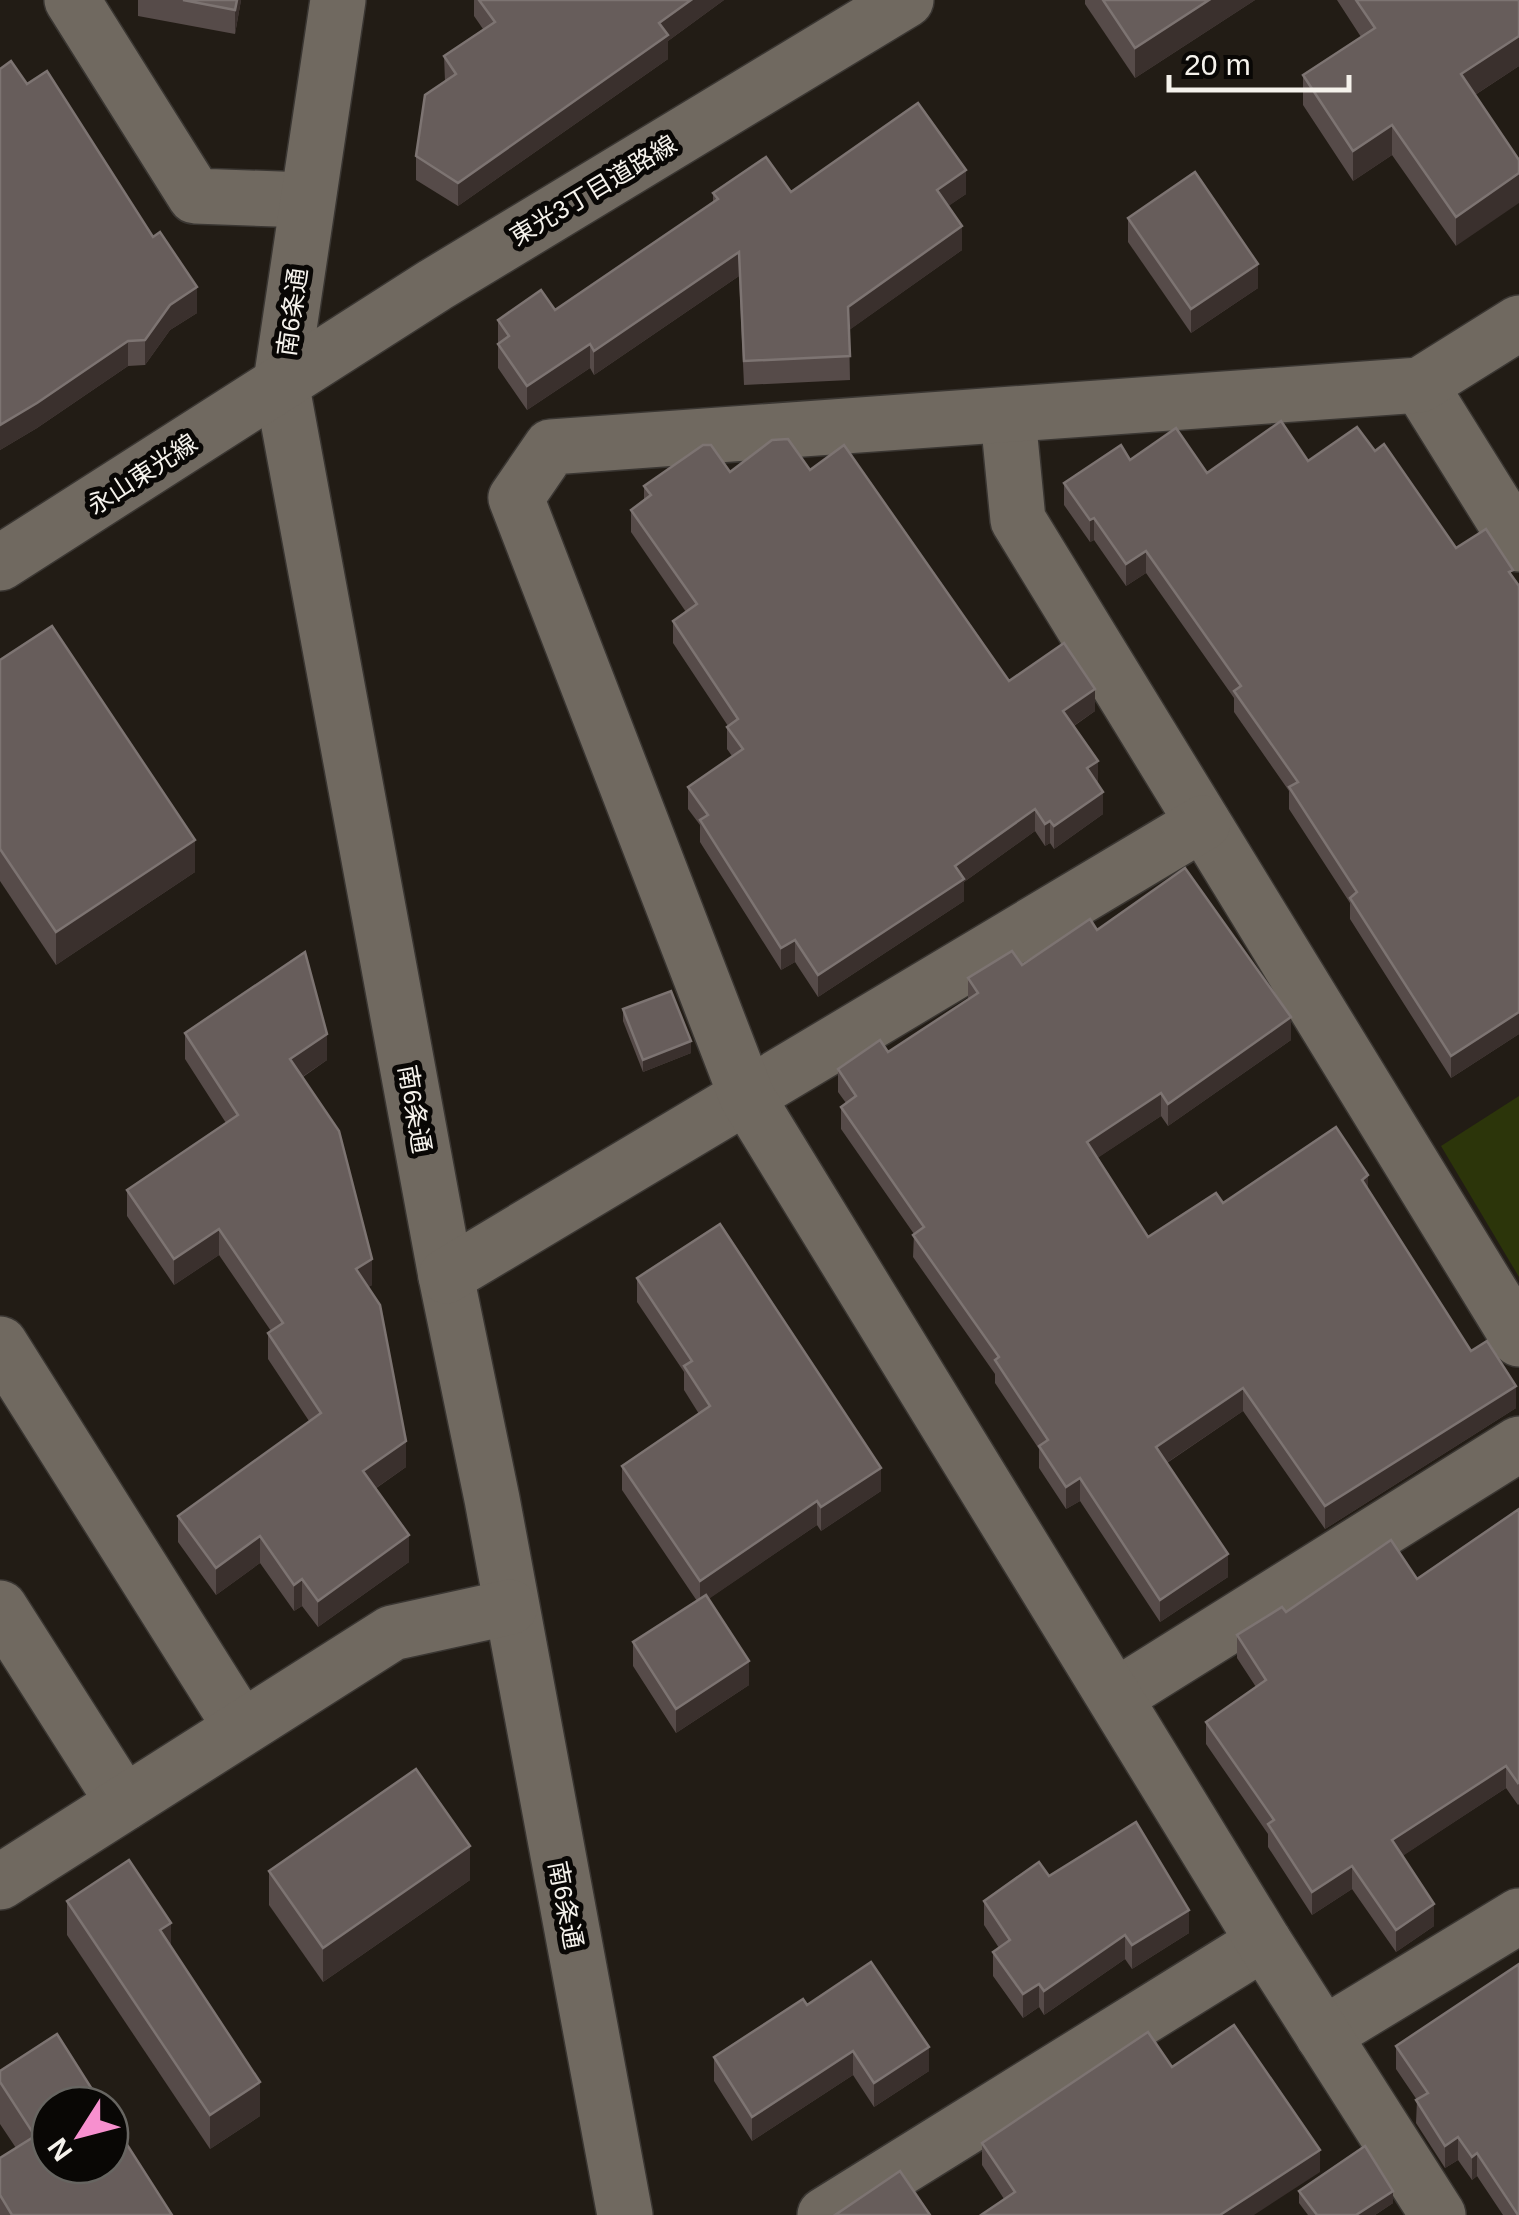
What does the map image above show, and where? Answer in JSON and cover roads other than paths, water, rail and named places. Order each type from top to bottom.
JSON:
[{"type":"street","points":[[72,0],[195,196],[306,200]]},
{"type":"street","name":"南6条通","points":[[338,0],[281,382],[625,2215]]},
{"type":"street","name":"東光3丁目道路線","points":[[281,382],[906,0]]},
{"type":"street","points":[[1438,2215],[1264,1942],[747,1097],[516,498],[551,448],[1420,385],[1519,324]]},
{"type":"street","name":"永山東光線","points":[[0,563],[127,485],[281,382]]},
{"type":"street","points":[[1420,385],[1519,544]]},
{"type":"street","points":[[1008,417],[1018,520],[1519,1339]]},
{"type":"street","points":[[446,1276],[1203,823]]},
{"type":"street","points":[[0,1344],[241,1727]]},
{"type":"street","points":[[1115,1697],[1519,1444]]},
{"type":"street","points":[[0,1882],[392,1633],[510,1606]]},
{"type":"street","points":[[0,1608],[124,1803]]},
{"type":"street","points":[[1323,2034],[1519,1916]]},
{"type":"street","points":[[825,2215],[1264,1942]]}]
